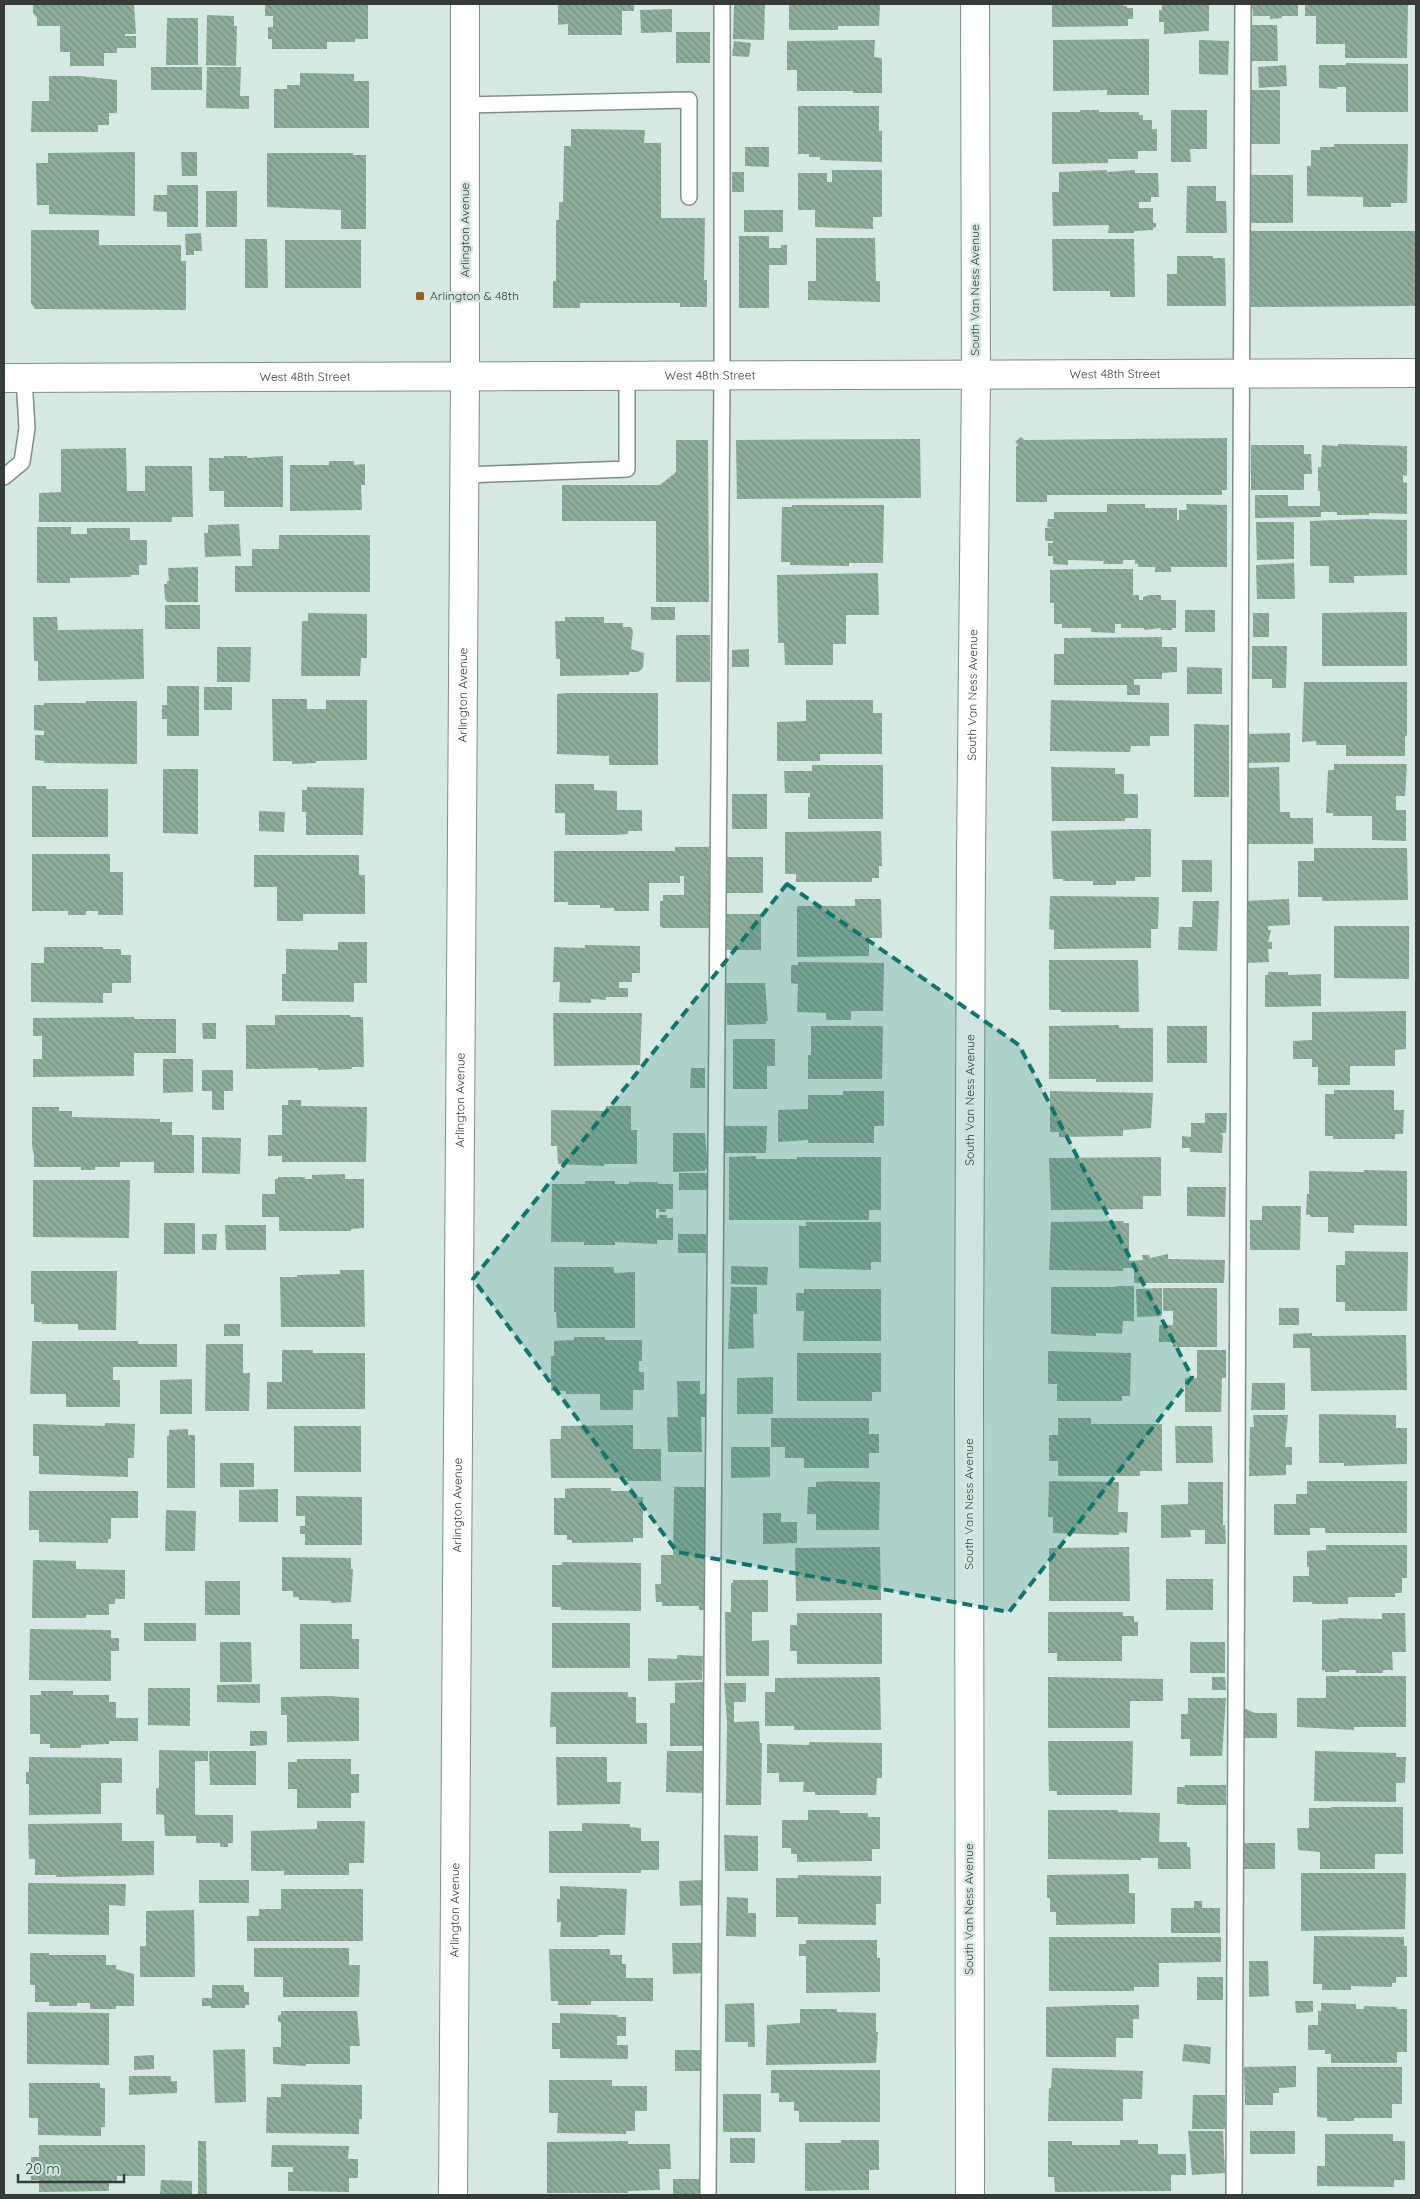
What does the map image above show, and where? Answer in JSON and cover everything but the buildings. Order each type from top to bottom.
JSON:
[{"type":"street","name":"Arlington Avenue","points":[[452,2195],[465,376],[465,4]]},
{"type":"street","name":"South Van Ness Avenue","points":[[970,2195],[969,1328],[976,374],[975,4]]},
{"type":"street","name":"West 48th Street","points":[[14,378],[1416,373]]},
{"type":"lane","points":[[708,2195],[722,376],[722,4]]},
{"type":"lane","points":[[1234,2195],[1243,373],[1243,4]]},
{"type":"lane","points":[[465,105],[689,100],[689,196]]},
{"type":"lane","points":[[464,475],[627,469],[627,376]]},
{"type":"lane","points":[[4,477],[22,462],[27,428],[14,378]]},
{"type":"highlighted area","points":[[787,884],[1019,1045],[1192,1377],[1009,1612],[677,1552],[473,1279]]},
{"type":"place","name":"Arlington & 48th","points":[[420,296]]}]
